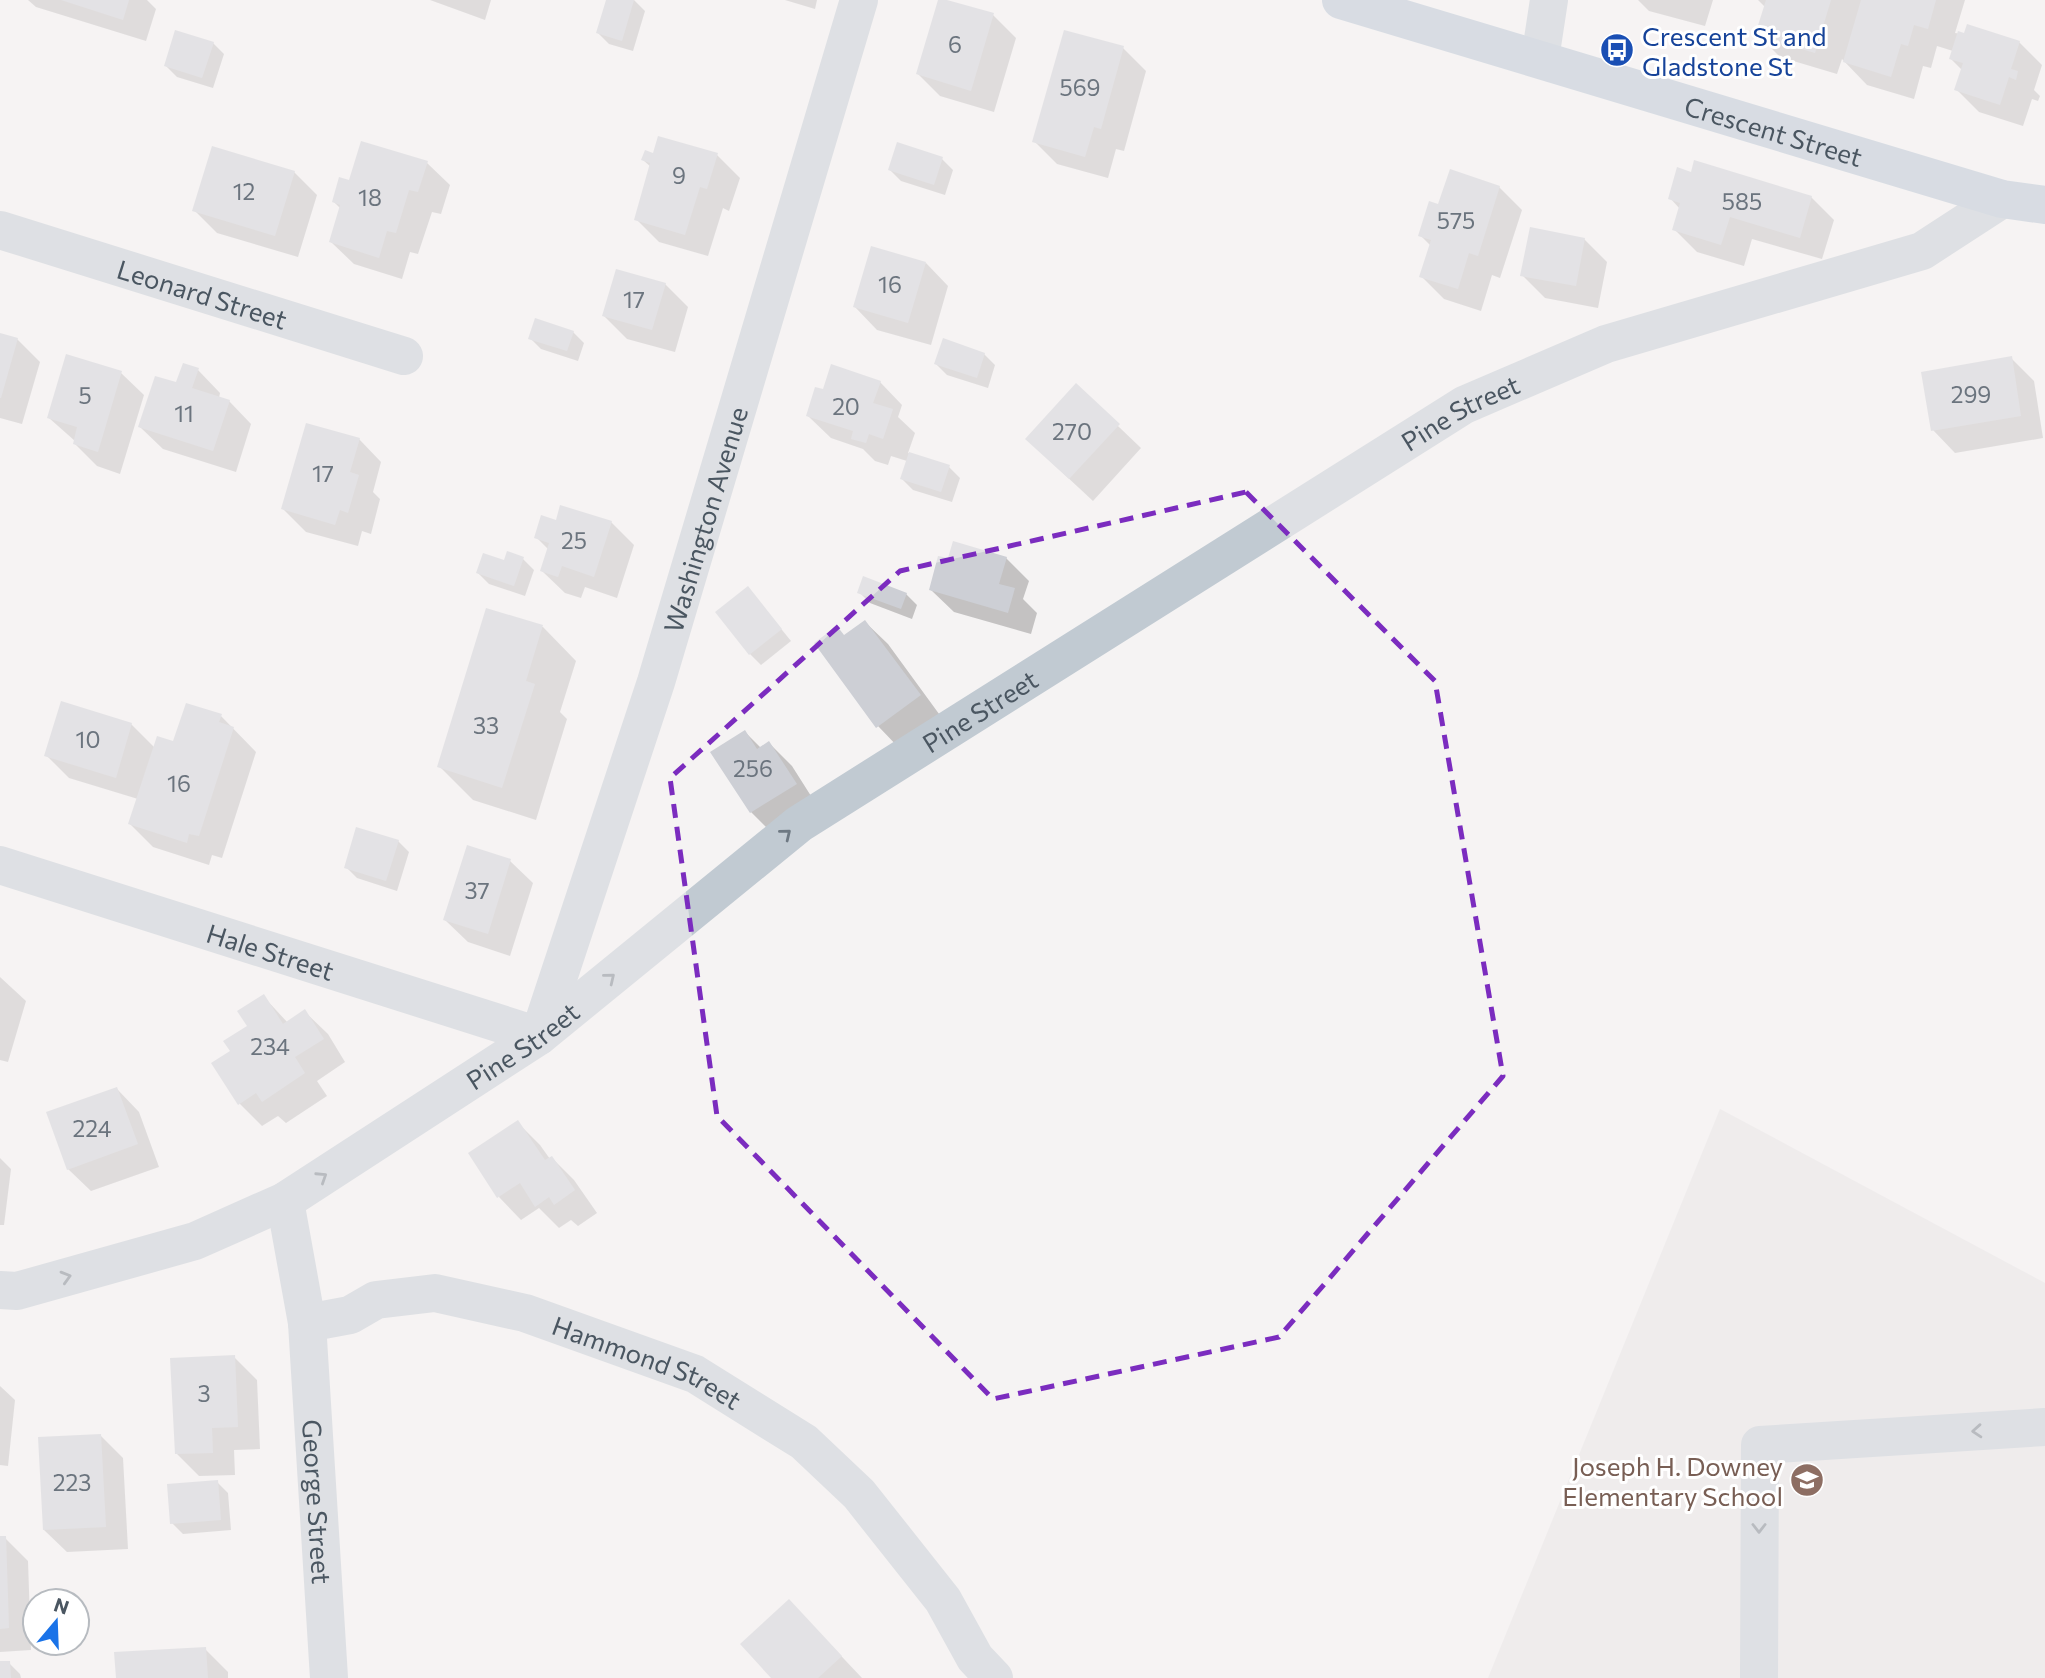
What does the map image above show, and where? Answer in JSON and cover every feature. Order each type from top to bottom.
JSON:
[{"type":"main road","name":"Crescent Street","points":[[1341,0],[2002,199],[2045,205]]},
{"type":"street","name":"Washington Avenue","points":[[539,1036],[656,682],[859,0]]},
{"type":"street","points":[[1540,59],[1549,0]]},
{"type":"street","name":"Pine Street","points":[[0,1290],[17,1291],[195,1241],[285,1201],[539,1036],[800,824],[1464,405],[1606,344],[1922,251],[2002,199]]},
{"type":"street","name":"Leonard Street","points":[[0,230],[404,356]]},
{"type":"street","name":"Hale Street","points":[[0,865],[539,1036]]},
{"type":"street","points":[[285,1201],[307,1324]]},
{"type":"street","name":"Hammond Street","points":[[307,1324],[350,1315],[376,1300],[435,1293],[525,1312],[695,1374],[804,1442],[859,1494],[943,1600],[982,1671]]},
{"type":"street","name":"George Street","points":[[307,1324],[329,1678]]},
{"type":"street","points":[[1759,1678],[1759,1445],[2045,1427]]},
{"type":"highlighted area","points":[[1246,492],[1435,681],[1503,1076],[1279,1337],[993,1399],[717,1116],[670,778],[900,571]]},
{"type":"shaded area","name":"Joseph H. Downey Elementary School","points":[[1720,1109],[2045,1283],[2045,1678],[1488,1678]]},
{"type":"building","points":[[61,0],[129,0],[123,20]]},
{"type":"building","points":[[606,0],[634,0],[622,41],[596,33]]},
{"type":"building","points":[[938,0],[994,13],[971,91],[916,74]]},
{"type":"building","points":[[1766,0],[1831,0],[1815,53],[1755,35]]},
{"type":"building","points":[[1861,0],[1936,0],[1928,29],[1914,25],[1908,46],[1901,44],[1891,77],[1843,62]]},
{"type":"building","points":[[1967,24],[2020,41],[2011,69],[2018,71],[2016,80],[2009,77],[2000,105],[1954,90],[1963,63],[1949,59],[1958,31],[1964,33]]},
{"type":"building","points":[[175,30],[214,42],[202,78],[164,66]]},
{"type":"building","points":[[1064,30],[1124,46],[1101,129],[1094,127],[1085,157],[1032,142]]},
{"type":"building","points":[[658,136],[718,153],[707,189],[700,187],[685,235],[634,220],[650,163],[641,160],[645,150],[653,153]]},
{"type":"building","points":[[361,141],[428,161],[418,192],[409,190],[396,233],[387,231],[379,258],[329,242],[340,205],[332,202],[339,177],[349,180]]},
{"type":"building","points":[[897,142],[943,157],[934,185],[888,170]]},
{"type":"building","points":[[212,146],[295,171],[275,236],[192,211]]},
{"type":"building","points":[[1694,160],[1812,196],[1800,238],[1730,217],[1721,245],[1672,230],[1680,203],[1668,199],[1677,167],[1691,172]]},
{"type":"building","points":[[1450,169],[1500,186],[1478,256],[1469,253],[1458,289],[1419,277],[1431,240],[1418,236],[1429,201],[1438,204]]},
{"type":"building","points":[[1530,227],[1585,238],[1576,286],[1520,276]]},
{"type":"building","points":[[871,246],[926,262],[908,323],[853,307]]},
{"type":"building","points":[[616,269],[666,283],[652,330],[602,316]]},
{"type":"building","points":[[535,318],[574,331],[567,351],[528,339]]},
{"type":"building","points":[[0,333],[18,338],[1,398],[0,398]]},
{"type":"building","points":[[943,338],[985,353],[977,378],[934,364]]},
{"type":"building","points":[[66,354],[122,371],[98,452],[73,444],[77,427],[47,418]]},
{"type":"building","points":[[2012,356],[2021,416],[1931,431],[1921,372]]},
{"type":"building","points":[[183,363],[199,368],[192,388],[230,400],[213,451],[138,427],[155,376],[176,382]]},
{"type":"building","points":[[831,364],[881,381],[873,403],[893,409],[883,439],[869,434],[866,443],[851,439],[853,431],[806,416],[815,387],[823,389]]},
{"type":"building","points":[[1076,383],[1120,424],[1069,479],[1025,439]]},
{"type":"building","points":[[306,423],[360,438],[350,472],[359,475],[348,513],[340,510],[335,525],[281,509]]},
{"type":"building","points":[[909,452],[950,465],[941,492],[900,479]]},
{"type":"building","points":[[560,505],[612,521],[594,577],[562,566],[558,577],[540,571],[549,543],[534,538],[541,515],[556,520]]},
{"type":"building","points":[[953,541],[1007,557],[999,584],[1015,588],[1008,613],[929,590],[938,556],[948,558]]},
{"type":"building","points":[[507,551],[524,557],[514,586],[476,573],[483,553],[504,560]]},
{"type":"building","points":[[863,576],[907,593],[901,609],[857,593]]},
{"type":"building","points":[[748,586],[782,629],[749,655],[715,612]]},
{"type":"building","points":[[486,608],[543,625],[526,681],[535,684],[502,788],[437,767]]},
{"type":"building","points":[[865,620],[921,695],[876,728],[814,643],[837,626],[844,635]]},
{"type":"building","points":[[61,701],[132,723],[116,778],[44,756]]},
{"type":"building","points":[[186,703],[222,714],[219,722],[234,727],[199,836],[189,834],[187,843],[128,824],[157,736],[173,741]]},
{"type":"building","points":[[745,730],[757,749],[769,741],[797,784],[750,813],[710,752]]},
{"type":"building","points":[[356,827],[399,840],[386,881],[344,868]]},
{"type":"building","points":[[467,845],[511,859],[488,934],[443,920]]},
{"type":"building","points":[[264,994],[283,1024],[305,1009],[324,1039],[295,1057],[305,1073],[262,1102],[256,1093],[238,1105],[211,1063],[230,1051],[223,1041],[247,1026],[237,1011]]},
{"type":"building","points":[[117,1087],[138,1144],[67,1170],[46,1112]]},
{"type":"building","points":[[518,1120],[545,1160],[552,1156],[575,1190],[554,1205],[549,1197],[535,1207],[520,1183],[497,1198],[468,1153]]},
{"type":"building","points":[[235,1355],[238,1427],[212,1428],[213,1453],[175,1454],[170,1358]]},
{"type":"building","points":[[101,1434],[106,1527],[43,1530],[38,1437]]},
{"type":"building","points":[[218,1480],[221,1520],[170,1524],[167,1484]]},
{"type":"building","points":[[0,1536],[6,1536],[9,1628],[0,1629]]},
{"type":"building","points":[[789,1599],[842,1656],[818,1678],[771,1678],[740,1644]]},
{"type":"building","points":[[206,1647],[208,1678],[116,1678],[114,1652]]},
{"type":"building","points":[[0,1661],[10,1661],[11,1678],[0,1678]]},
{"type":"place","name":"Crescent St and Gladstone St","points":[[1617,50]]},
{"type":"place","name":"Joseph H. Downey Elementary School","points":[[1807,1480]]}]
